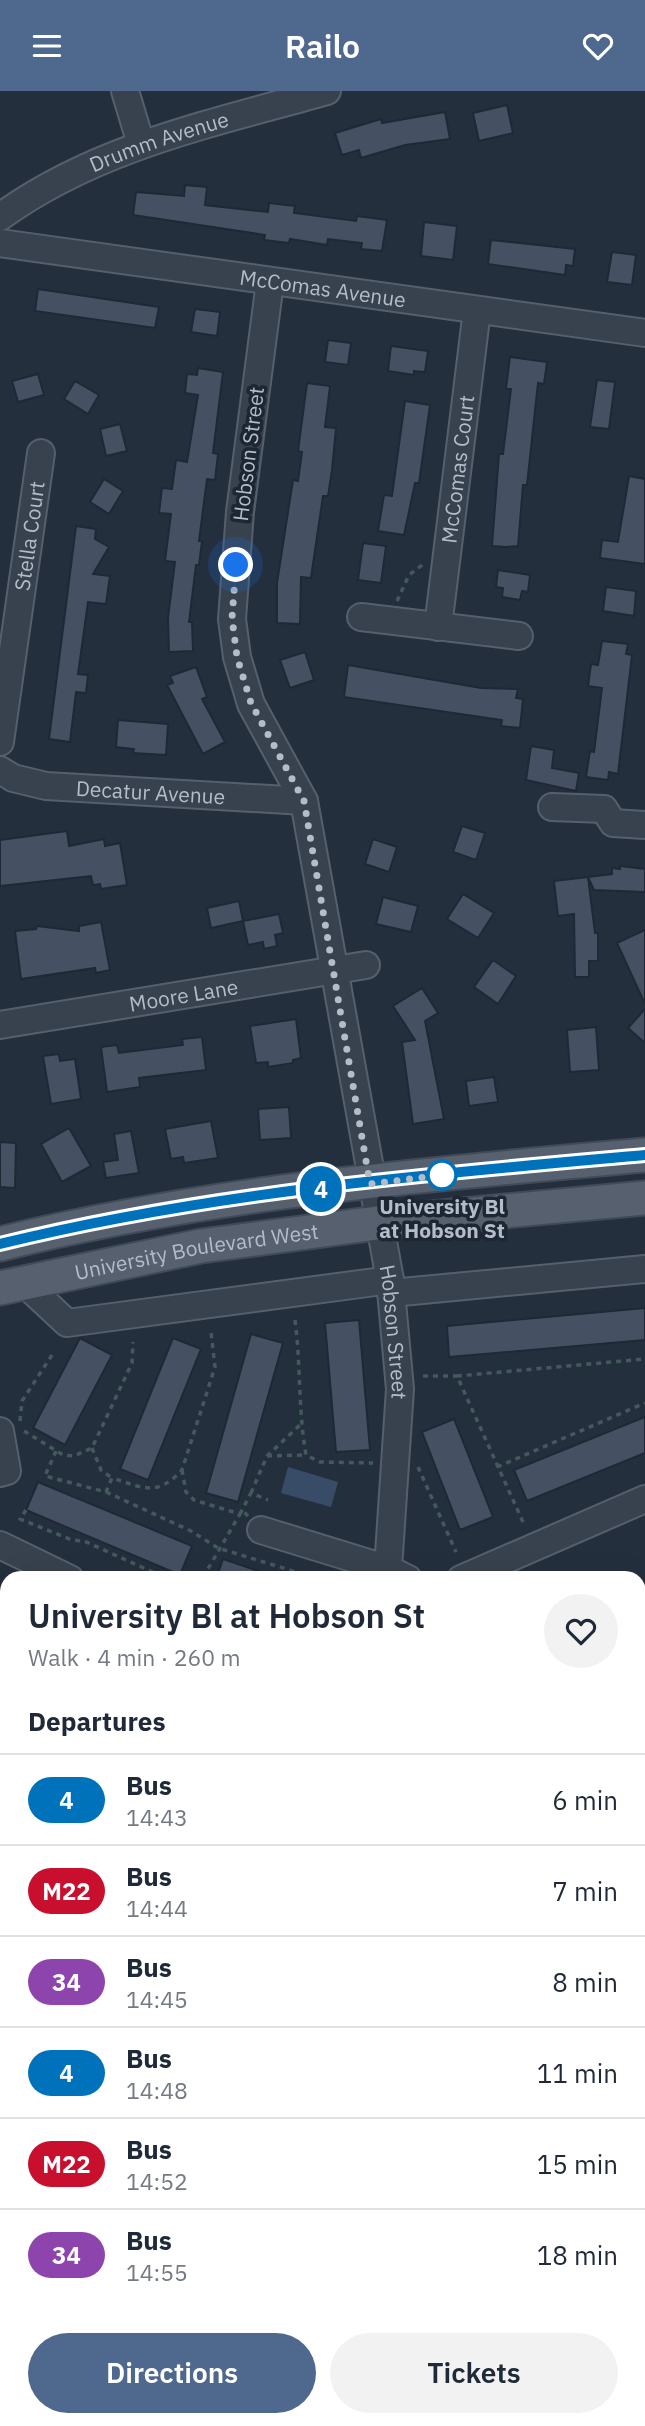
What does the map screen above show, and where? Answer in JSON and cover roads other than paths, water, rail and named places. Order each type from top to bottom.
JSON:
[{"type":"main road","name":"University Boulevard West","points":[[0,1244],[177,1209],[370,1184],[645,1155]]},
{"type":"main road","name":"University Boulevard West","points":[[12,1285],[201,1247],[377,1223],[645,1198]]},
{"type":"street","points":[[125,91],[141,144]]},
{"type":"street","name":"Drumm Avenue","points":[[0,217],[65,177],[141,144],[327,91]]},
{"type":"street","name":"McComas Avenue","points":[[0,243],[645,333]]},
{"type":"street","name":"Hobson Street","points":[[270,282],[240,512],[232,618],[237,657],[251,703],[304,801],[390,1286],[400,1389],[398,1571]]},
{"type":"street","name":"McComas Court","points":[[438,627],[477,310]]},
{"type":"street","name":"Stella Court","points":[[0,742],[41,453]]},
{"type":"street","points":[[361,617],[519,636]]},
{"type":"street","name":"Decatur Avenue","points":[[0,770],[13,778],[46,786],[304,801]]},
{"type":"street","points":[[552,807],[604,809],[613,823],[645,825]]},
{"type":"street","name":"Moore Lane","points":[[0,1025],[366,965]]},
{"type":"street","points":[[12,1285],[67,1323],[390,1286],[645,1269]]},
{"type":"street","points":[[0,1431],[7,1471],[0,1473]]},
{"type":"street","points":[[479,1571],[645,1499]]},
{"type":"street","points":[[261,1530],[389,1571]]},
{"type":"street","points":[[0,1545],[54,1571]]},
{"type":"water","points":[[288,1467],[338,1482],[331,1507],[281,1493]]},
{"type":"place","name":"University Bl at Hobson St","points":[[442,1175]]}]
